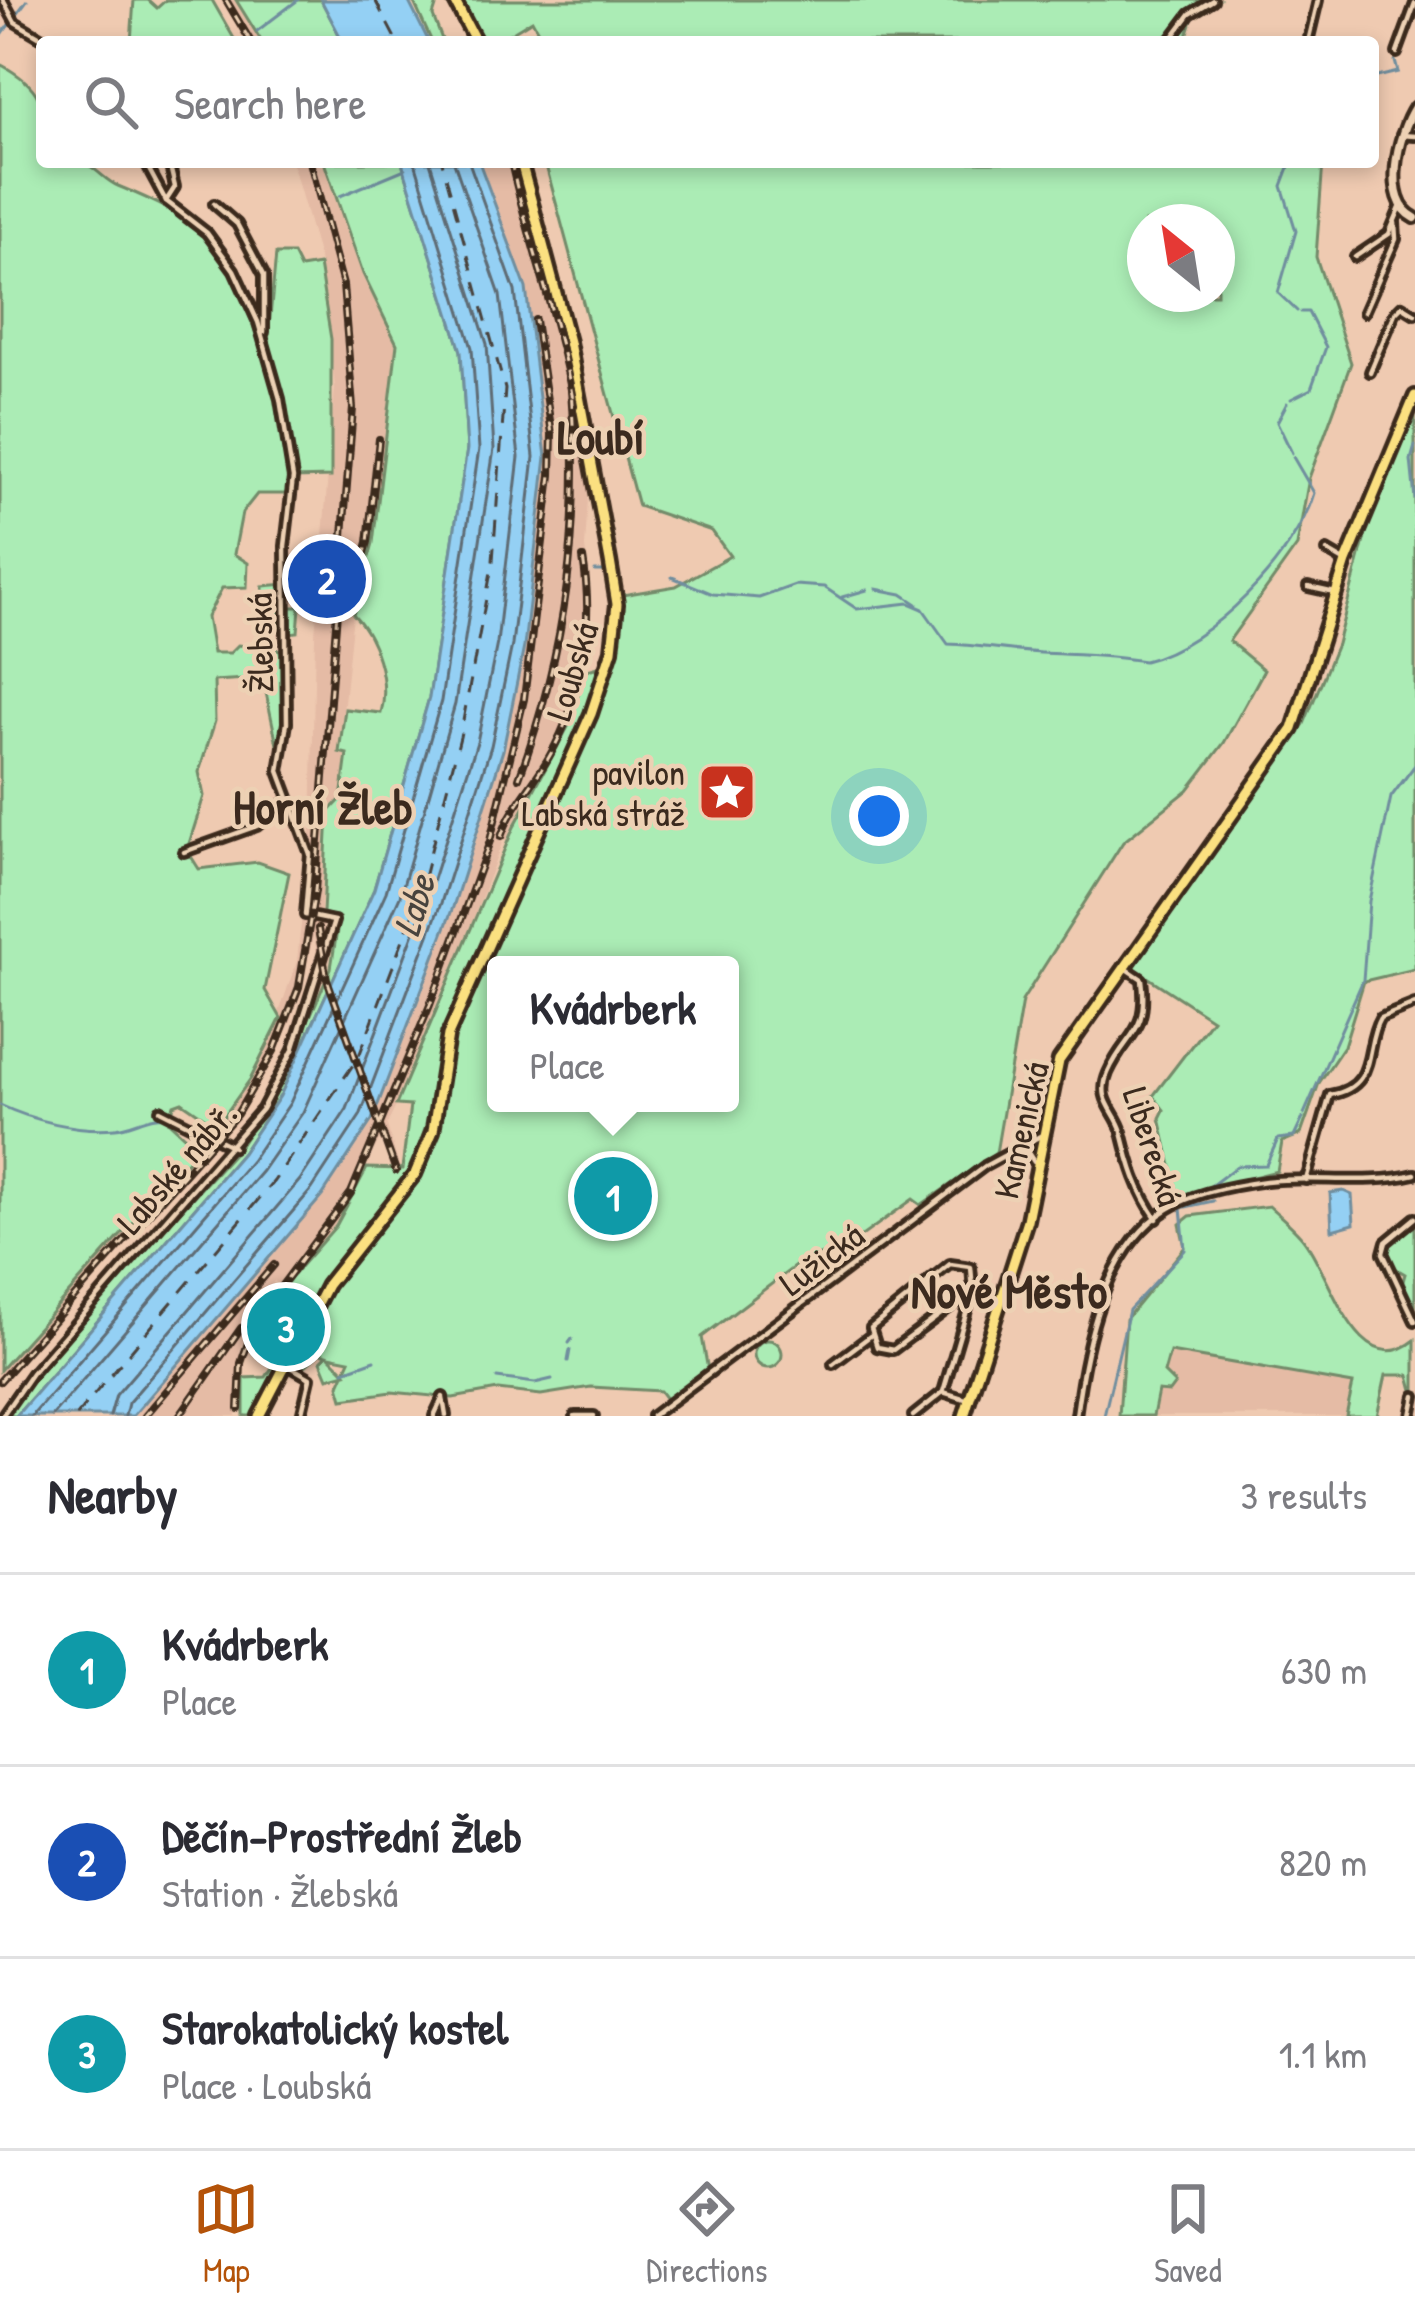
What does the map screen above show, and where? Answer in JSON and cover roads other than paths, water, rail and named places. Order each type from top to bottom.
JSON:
[{"type":"main road","points":[[454,0],[473,36]]},
{"type":"main road","name":"Loubská","points":[[259,1416],[326,1285],[394,1204],[425,1151],[448,1035],[591,714],[612,650],[617,604],[614,578],[568,342],[523,168]]},
{"type":"main road","name":"Kamenická","points":[[964,1416],[1028,1220],[1059,1061],[1298,720],[1346,562],[1415,396]]},
{"type":"street","points":[[3,0],[15,22],[39,36]]},
{"type":"street","points":[[1174,36],[1190,14],[1214,0]]},
{"type":"street","points":[[1310,36],[1318,0]]},
{"type":"street","points":[[1397,53],[1415,4]]},
{"type":"street","points":[[1364,311],[1396,239],[1400,135],[1415,107]]},
{"type":"street","points":[[1400,135],[1415,136]]},
{"type":"street","name":"Žlebská","points":[[149,168],[166,201],[218,245],[263,338],[293,478],[285,545],[287,723],[279,771],[310,854],[305,915],[334,921]]},
{"type":"street","points":[[166,201],[175,181],[171,168]]},
{"type":"street","name":"Žlebská","points":[[214,204],[237,224],[264,275],[268,310],[263,338]]},
{"type":"street","points":[[1400,208],[1415,218]]},
{"type":"street","points":[[1355,256],[1372,248],[1395,223]]},
{"type":"street","points":[[1370,372],[1395,313],[1402,306],[1415,314]]},
{"type":"street","points":[[1327,551],[1346,562]]},
{"type":"street","points":[[1308,587],[1335,593]]},
{"type":"street","points":[[184,852],[257,826],[288,800]]},
{"type":"street","name":"Labské nábř.","points":[[2,1416],[32,1373],[233,1147],[278,1085],[334,921]]},
{"type":"street","name":"Liberecká","points":[[1076,1416],[1086,1342],[1121,1264],[1157,1219],[1132,1176],[1119,1124],[1104,1100],[1106,1078],[1141,1023],[1142,979],[1124,967]]},
{"type":"street","points":[[1306,1180],[1330,1095],[1345,1092],[1359,1078],[1372,1056],[1380,1018],[1415,1004]]},
{"type":"street","points":[[160,1110],[233,1147]]},
{"type":"street","name":"Lužická","points":[[652,1416],[1022,1142],[1042,1135]]},
{"type":"street","points":[[1022,1142],[1037,1167]]},
{"type":"street","points":[[1157,1219],[1182,1202],[1234,1187],[1306,1180],[1391,1180],[1415,1174]]},
{"type":"street","points":[[1415,1218],[1386,1242],[1383,1253],[1415,1321]]},
{"type":"street","points":[[833,1364],[870,1336],[874,1323],[956,1262],[970,1267],[973,1290],[943,1391],[914,1416]]},
{"type":"street","points":[[870,1336],[877,1347],[893,1351],[973,1290]]},
{"type":"street","points":[[286,1364],[310,1378],[301,1416]]},
{"type":"street","points":[[943,1391],[969,1400]]},
{"type":"street","points":[[1412,1416],[1415,1396]]},
{"type":"street","points":[[434,1416],[443,1397],[446,1416]]},
{"type":"street","points":[[575,1416],[594,1416]]},
{"type":"water","points":[[321,0],[408,0],[426,36],[340,36]]},
{"type":"water","name":"Labe","points":[[404,168],[481,168],[526,288],[546,457],[524,647],[503,750],[453,907],[372,1120],[322,1196],[133,1416],[16,1416],[242,1153],[280,1096],[374,889],[429,698],[467,449],[461,351]]},
{"type":"water","points":[[1330,1193],[1352,1195],[1354,1224],[1332,1230]]},
{"type":"waterway","points":[[0,37],[27,0]]},
{"type":"waterway","points":[[257,31],[298,0]]},
{"type":"waterway","points":[[1394,56],[1413,0]]},
{"type":"waterway","points":[[1379,77],[1398,72],[1395,61]]},
{"type":"waterway","points":[[1289,168],[1282,186],[1296,231],[1278,293],[1297,311]]},
{"type":"waterway","points":[[340,196],[405,169]]},
{"type":"waterway","points":[[1291,399],[1311,389],[1326,347],[1308,312],[1301,312]]},
{"type":"waterway","points":[[1287,403],[1277,422],[1292,453]]},
{"type":"waterway","points":[[1415,446],[1411,460],[1415,499]]},
{"type":"waterway","points":[[672,577],[713,594],[759,598],[795,585],[824,587],[857,609],[909,603],[923,609],[948,644],[1144,661],[1170,652],[1222,618],[1289,544],[1314,493],[1293,457]]},
{"type":"waterway","points":[[595,571],[608,571]]},
{"type":"waterway","points":[[876,589],[902,594],[917,604]]},
{"type":"waterway","points":[[842,597],[867,590]]},
{"type":"waterway","points":[[1304,1114],[1363,980],[1369,901],[1391,797],[1415,765]]},
{"type":"waterway","points":[[0,1105],[41,1120],[86,1128],[115,1128],[171,1117]]},
{"type":"waterway","points":[[1208,1188],[1237,1166],[1266,1165],[1278,1139],[1294,1137],[1303,1118]]},
{"type":"waterway","points":[[1104,1416],[1129,1310],[1185,1250],[1181,1208],[1213,1201]]},
{"type":"waterway","points":[[569,1343],[572,1339]]},
{"type":"waterway","points":[[568,1361],[570,1350]]},
{"type":"waterway","points":[[344,1371],[375,1360]]},
{"type":"waterway","points":[[497,1378],[535,1383],[552,1379]]},
{"type":"railway","points":[[226,0],[247,36]]},
{"type":"railway","points":[[0,1381],[237,1114],[274,1051],[299,987],[315,891],[353,408],[343,285],[312,168]]},
{"type":"railway","points":[[512,168],[574,405]]},
{"type":"railway","points":[[239,1409],[241,1363],[256,1320],[351,1193],[430,1005],[490,841],[524,699],[551,475],[552,434],[535,320]]},
{"type":"railway","points":[[519,778],[549,681],[567,586],[574,490],[571,389]]},
{"type":"railway","points":[[349,609],[368,542],[379,439]]},
{"type":"railway","points":[[501,837],[561,734],[578,686],[586,635],[583,558]]},
{"type":"railway","points":[[318,929],[327,979],[396,1171]]},
{"type":"railway","points":[[145,1416],[274,1265]]},
{"type":"railway","points":[[179,1416],[241,1328]]},
{"type":"place","name":"Děčín-Prostřední Žleb","points":[[327,579]]},
{"type":"place","name":"pavilon Labská stráž","points":[[727,792]]},
{"type":"place","name":"Kvádrberk","points":[[613,1196]]},
{"type":"place","name":"Starokatolický kostel","points":[[286,1327]]},
{"type":"district","name":"Loubí","points":[[601,436]]},
{"type":"district","name":"Horní Žleb","points":[[323,806]]},
{"type":"district","name":"Nové Město","points":[[1009,1290]]}]
